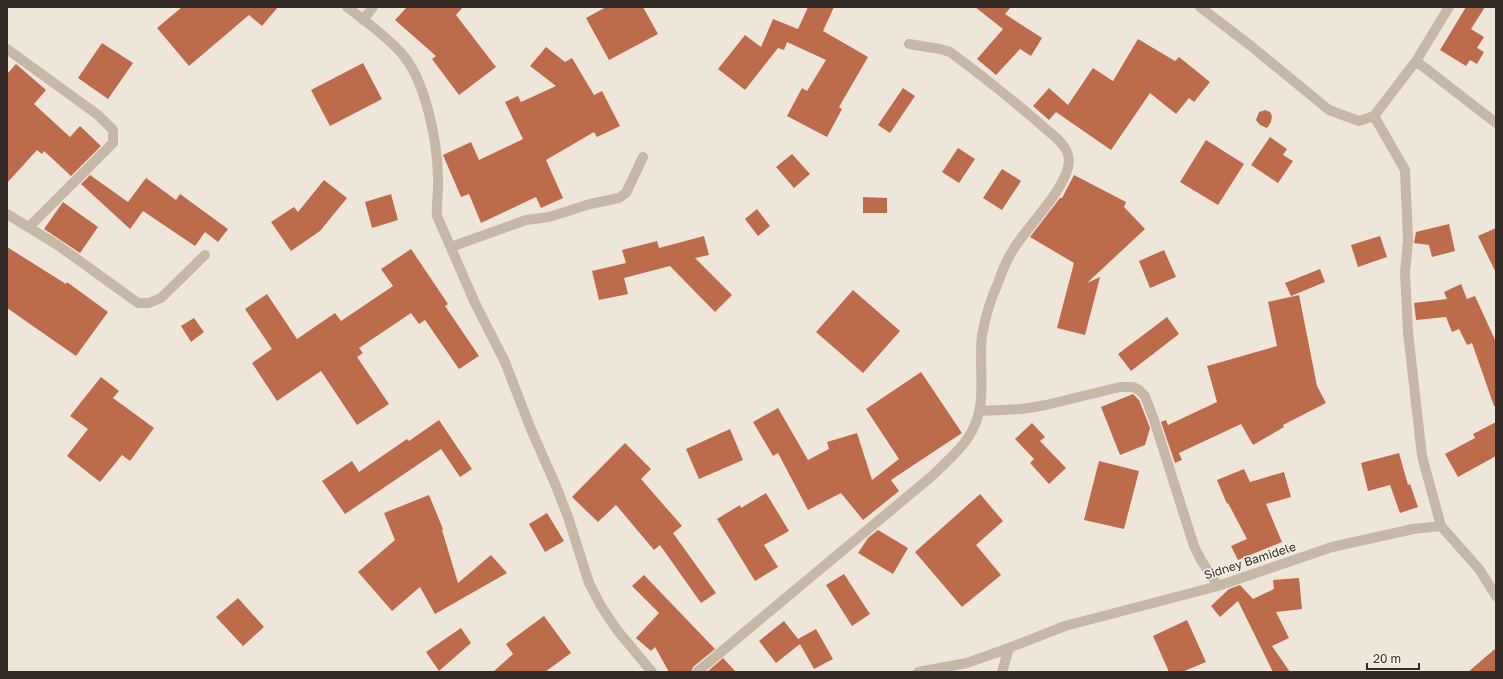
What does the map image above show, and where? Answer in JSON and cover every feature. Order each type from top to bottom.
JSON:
[{"type":"street","points":[[347,7],[402,54],[418,82],[426,103],[434,141],[438,176],[436,206],[437,216],[474,303],[505,362],[530,427],[568,517],[589,583],[601,606],[617,630],[652,672]]},
{"type":"street","points":[[363,20],[373,7]]},
{"type":"street","points":[[1200,7],[1251,46],[1329,110],[1359,121],[1374,116],[1416,61],[1449,7]]},
{"type":"street","points":[[697,672],[932,476],[965,443],[973,430],[979,411],[981,395],[982,335],[994,291],[1013,250],[1054,196],[1067,173],[1069,156],[1063,146],[1022,108],[950,52],[909,44]]},
{"type":"street","points":[[7,49],[98,115],[113,130],[113,142],[29,227]]},
{"type":"street","points":[[1416,61],[1496,123]]},
{"type":"street","points":[[1374,116],[1405,170],[1408,240],[1405,273],[1408,332],[1422,456],[1441,526],[1479,569],[1496,596]]},
{"type":"street","points":[[451,247],[526,220],[549,217],[590,204],[619,198],[626,193],[642,157]]},
{"type":"street","points":[[7,214],[59,246],[138,303],[149,303],[161,298],[204,256]]},
{"type":"street","points":[[979,411],[1022,409],[1046,405],[1120,387],[1133,387],[1139,390],[1145,396],[1154,420],[1194,546],[1200,560],[1218,586]]},
{"type":"street","name":"Sidney Bamidele","points":[[918,672],[967,663],[1065,626],[1218,586],[1332,547],[1413,530],[1441,526]]},
{"type":"street","points":[[1002,672],[1009,648]]},
{"type":"building","points":[[182,7],[278,7],[262,26],[249,15],[189,66],[157,28]]},
{"type":"building","points":[[407,7],[463,7],[456,15],[496,67],[459,95],[432,59],[436,56],[395,20]]},
{"type":"building","points":[[606,7],[643,7],[658,34],[609,60],[586,18]]},
{"type":"building","points":[[808,7],[834,7],[823,31],[868,57],[839,107],[842,109],[827,137],[787,116],[802,88],[807,91],[826,60],[787,42],[784,50],[778,48],[745,90],[718,69],[745,35],[761,47],[773,19],[798,29]]},
{"type":"building","points":[[975,7],[1011,7],[1005,14],[1042,38],[1031,56],[1020,49],[996,75],[977,59],[1003,29]]},
{"type":"building","points":[[1466,7],[1485,7],[1471,29],[1484,37],[1477,48],[1484,52],[1477,64],[1470,60],[1466,66],[1440,50]]},
{"type":"building","points":[[1138,39],[1175,61],[1179,57],[1210,82],[1194,102],[1189,98],[1176,114],[1150,93],[1111,150],[1056,112],[1049,120],[1033,106],[1049,88],[1068,105],[1093,68],[1113,81]]},
{"type":"building","points":[[102,43],[133,63],[108,99],[78,78]]},
{"type":"building","points":[[546,47],[565,62],[572,58],[594,95],[602,91],[620,126],[597,137],[594,132],[546,160],[563,198],[541,208],[536,197],[481,223],[469,194],[461,197],[443,155],[471,142],[479,160],[523,139],[505,102],[518,96],[521,102],[556,86],[530,66]]},
{"type":"building","points":[[363,63],[382,99],[330,126],[311,90]]},
{"type":"building","points":[[16,64],[46,90],[34,104],[70,137],[80,126],[101,146],[71,176],[44,151],[42,154],[37,150],[7,183],[7,74]]},
{"type":"building","points":[[903,88],[915,96],[890,133],[878,125]]},
{"type":"building","points":[[1265,110],[1270,112],[1272,116],[1271,122],[1267,128],[1260,125],[1256,120],[1259,112]]},
{"type":"building","points":[[1270,137],[1287,149],[1283,155],[1293,161],[1278,183],[1251,165]]},
{"type":"building","points":[[1206,140],[1244,164],[1218,205],[1180,182]]},
{"type":"building","points":[[958,148],[975,159],[959,183],[942,172]]},
{"type":"building","points":[[792,154],[810,174],[794,188],[776,167]]},
{"type":"building","points":[[1002,169],[1021,181],[1002,210],[983,198]]},
{"type":"building","points":[[90,175],[128,202],[146,178],[176,200],[180,194],[228,229],[218,242],[205,232],[195,246],[143,211],[130,229],[81,184]]},
{"type":"building","points":[[1074,175],[1126,202],[1124,207],[1145,229],[1087,283],[1100,277],[1085,335],[1057,328],[1074,263],[1030,237],[1060,198],[1062,198]]},
{"type":"building","points":[[324,180],[347,198],[320,231],[291,251],[271,222],[294,207],[298,212]]},
{"type":"building","points":[[391,194],[398,220],[372,228],[365,202]]},
{"type":"building","points":[[863,197],[887,198],[887,213],[863,213]]},
{"type":"building","points":[[63,202],[98,227],[80,253],[44,229]]},
{"type":"building","points":[[757,209],[770,226],[758,236],[745,219]]},
{"type":"building","points":[[1449,224],[1455,251],[1432,257],[1429,245],[1414,243],[1416,232]]},
{"type":"building","points":[[1496,228],[1496,273],[1478,236]]},
{"type":"building","points":[[704,236],[709,255],[695,258],[732,295],[715,312],[670,266],[624,278],[628,294],[599,300],[592,271],[626,263],[622,250],[657,241],[659,248]]},
{"type":"building","points":[[1380,236],[1387,257],[1358,267],[1351,245]]},
{"type":"building","points":[[7,247],[66,284],[67,282],[108,312],[76,356],[7,308]]},
{"type":"building","points":[[411,249],[448,304],[445,306],[479,356],[459,369],[425,320],[419,324],[411,313],[359,348],[363,353],[357,357],[389,404],[357,425],[321,371],[277,401],[252,363],[272,349],[245,309],[267,294],[297,339],[335,313],[341,321],[393,286],[381,269]]},
{"type":"building","points":[[1164,250],[1176,277],[1150,288],[1139,261]]},
{"type":"building","points":[[1320,269],[1325,282],[1291,296],[1285,283]]},
{"type":"building","points":[[1461,284],[1467,299],[1475,296],[1496,342],[1496,406],[1494,406],[1472,343],[1467,345],[1459,329],[1452,332],[1446,317],[1416,320],[1414,303],[1447,299],[1444,292]]},
{"type":"building","points":[[853,290],[900,331],[863,373],[816,332]]},
{"type":"building","points":[[1299,295],[1317,386],[1326,403],[1283,425],[1284,427],[1253,445],[1241,424],[1179,453],[1182,460],[1175,463],[1161,422],[1166,420],[1168,425],[1217,402],[1207,366],[1277,346],[1268,302]]},
{"type":"building","points":[[1167,317],[1179,334],[1131,371],[1118,354]]},
{"type":"building","points":[[194,318],[204,332],[191,342],[181,326]]},
{"type":"building","points":[[921,372],[962,433],[891,480],[899,491],[863,520],[841,493],[808,510],[778,453],[773,456],[753,422],[778,408],[808,460],[829,449],[827,442],[857,433],[872,480],[899,459],[866,409]]},
{"type":"building","points":[[101,377],[119,391],[113,398],[154,428],[130,461],[122,455],[100,482],[67,456],[88,429],[70,416]]},
{"type":"building","points":[[1133,394],[1139,400],[1150,428],[1145,445],[1120,455],[1101,407]]},
{"type":"building","points":[[439,420],[472,469],[460,477],[441,449],[345,514],[322,481],[352,461],[359,472],[407,439],[409,441]]},
{"type":"building","points":[[1496,422],[1496,456],[1458,477],[1445,454],[1475,438],[1473,434]]},
{"type":"building","points":[[1032,423],[1045,437],[1040,441],[1066,468],[1049,484],[1030,463],[1034,459],[1015,439]]},
{"type":"building","points":[[730,429],[743,460],[699,479],[686,449]]},
{"type":"building","points":[[625,443],[651,469],[641,479],[682,526],[673,533],[716,593],[701,603],[660,545],[654,550],[616,505],[598,522],[572,497]]},
{"type":"building","points":[[1399,453],[1408,485],[1410,484],[1418,507],[1400,513],[1390,485],[1368,491],[1361,463]]},
{"type":"building","points":[[1099,461],[1139,471],[1124,529],[1084,520]]},
{"type":"building","points":[[1244,469],[1250,482],[1284,472],[1291,497],[1266,504],[1282,542],[1238,560],[1231,546],[1247,539],[1228,503],[1227,504],[1217,480]]},
{"type":"building","points":[[766,493],[789,531],[764,545],[778,567],[755,581],[717,519],[740,505],[741,508]]},
{"type":"building","points":[[980,494],[1003,521],[976,545],[1001,575],[962,607],[915,552]]},
{"type":"building","points":[[429,495],[443,529],[442,530],[458,583],[491,555],[507,573],[435,614],[420,587],[392,611],[358,572],[395,540],[384,513]]},
{"type":"building","points":[[547,513],[564,541],[545,552],[529,524]]},
{"type":"building","points":[[878,530],[908,548],[893,574],[858,553],[868,538]]},
{"type":"building","points":[[844,574],[870,614],[852,626],[826,585]]},
{"type":"building","points":[[644,575],[715,649],[693,667],[691,672],[669,672],[655,647],[651,651],[636,638],[659,613],[632,586]]},
{"type":"building","points":[[1299,578],[1302,609],[1276,612],[1289,638],[1272,646],[1290,672],[1273,672],[1238,601],[1220,617],[1211,606],[1229,589],[1240,585],[1253,599],[1274,589],[1273,580]]},
{"type":"building","points":[[238,598],[264,627],[243,646],[216,617]]},
{"type":"building","points":[[544,616],[571,653],[545,672],[493,672],[513,654],[506,644]]},
{"type":"building","points":[[1187,620],[1206,662],[1182,672],[1169,672],[1153,636]]},
{"type":"building","points":[[784,621],[798,639],[816,629],[833,659],[814,669],[800,644],[776,663],[759,641]]},
{"type":"building","points":[[461,628],[471,643],[439,671],[426,652]]},
{"type":"building","points":[[1496,648],[1496,672],[1468,672]]},
{"type":"building","points":[[723,658],[736,672],[707,672]]}]
